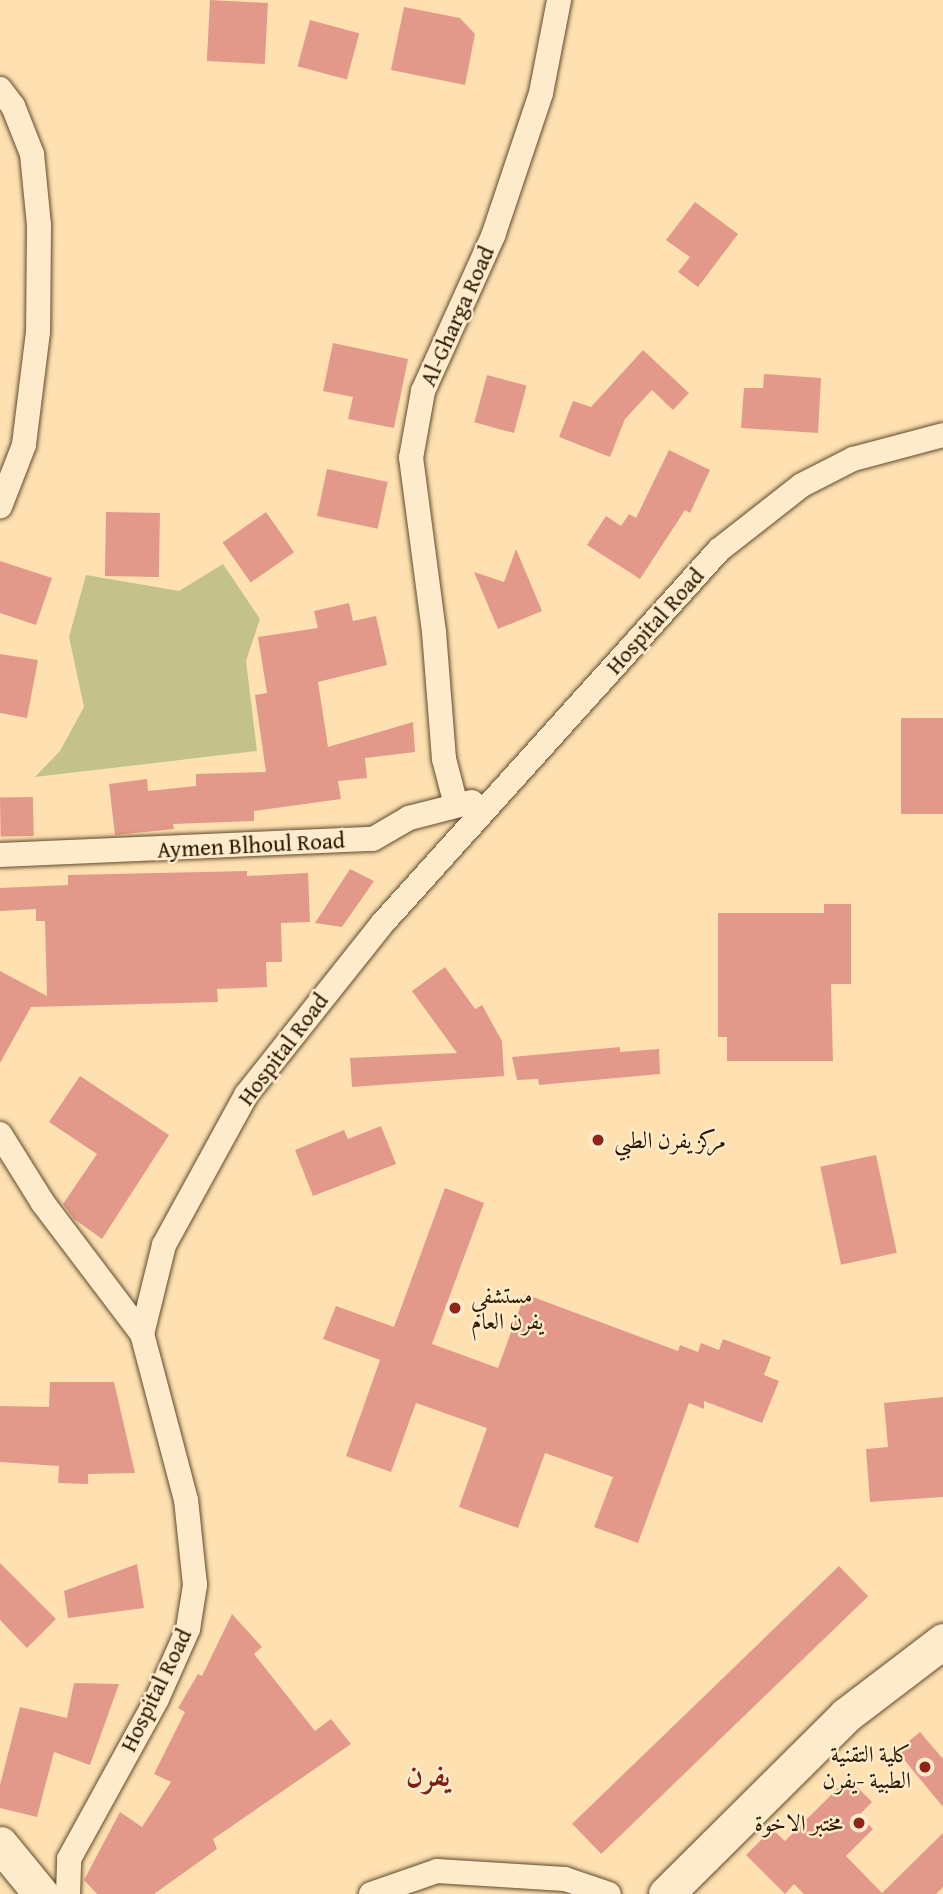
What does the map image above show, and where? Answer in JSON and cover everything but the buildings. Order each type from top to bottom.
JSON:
[{"type":"main road","points":[[666,1894],[846,1715],[943,1641]]},
{"type":"main road","points":[[4,1849],[21,1894]]},
{"type":"main road","points":[[4,1849],[41,1894]]},
{"type":"street","name":"Al-Gharga Road","points":[[456,805],[444,759],[434,632],[411,458],[423,391],[493,236],[541,93],[559,0]]},
{"type":"street","points":[[0,89],[13,106],[32,154],[39,225],[37,332],[24,445],[0,507]]},
{"type":"street","name":"Hospital Road","points":[[68,1894],[69,1859],[157,1699],[188,1629],[195,1585],[186,1500],[142,1334],[164,1245],[246,1095],[381,925],[719,550],[802,485],[853,459],[943,435]]},
{"type":"street","name":"Aymen Blhoul Road","points":[[0,855],[373,839],[409,818],[494,798]]},
{"type":"street","points":[[0,1134],[43,1203],[142,1334]]},
{"type":"street","points":[[371,1894],[437,1871],[565,1880],[610,1894]]},
{"type":"green space","points":[[223,564],[260,619],[246,661],[257,751],[35,777],[60,751],[84,707],[69,637],[86,575],[179,591]]},
{"type":"place","name":"مركز يفرن الطبي","points":[[598,1140]]},
{"type":"place","name":"مستشفي يفرن العام","points":[[455,1308]]},
{"type":"place","name":"كلية التقنية الطبية -يفرن","points":[[925,1767]]},
{"type":"place","name":"مختبر الاخوة","points":[[859,1823]]},
{"type":"district","name":"يفرن","points":[[428,1775]]}]
